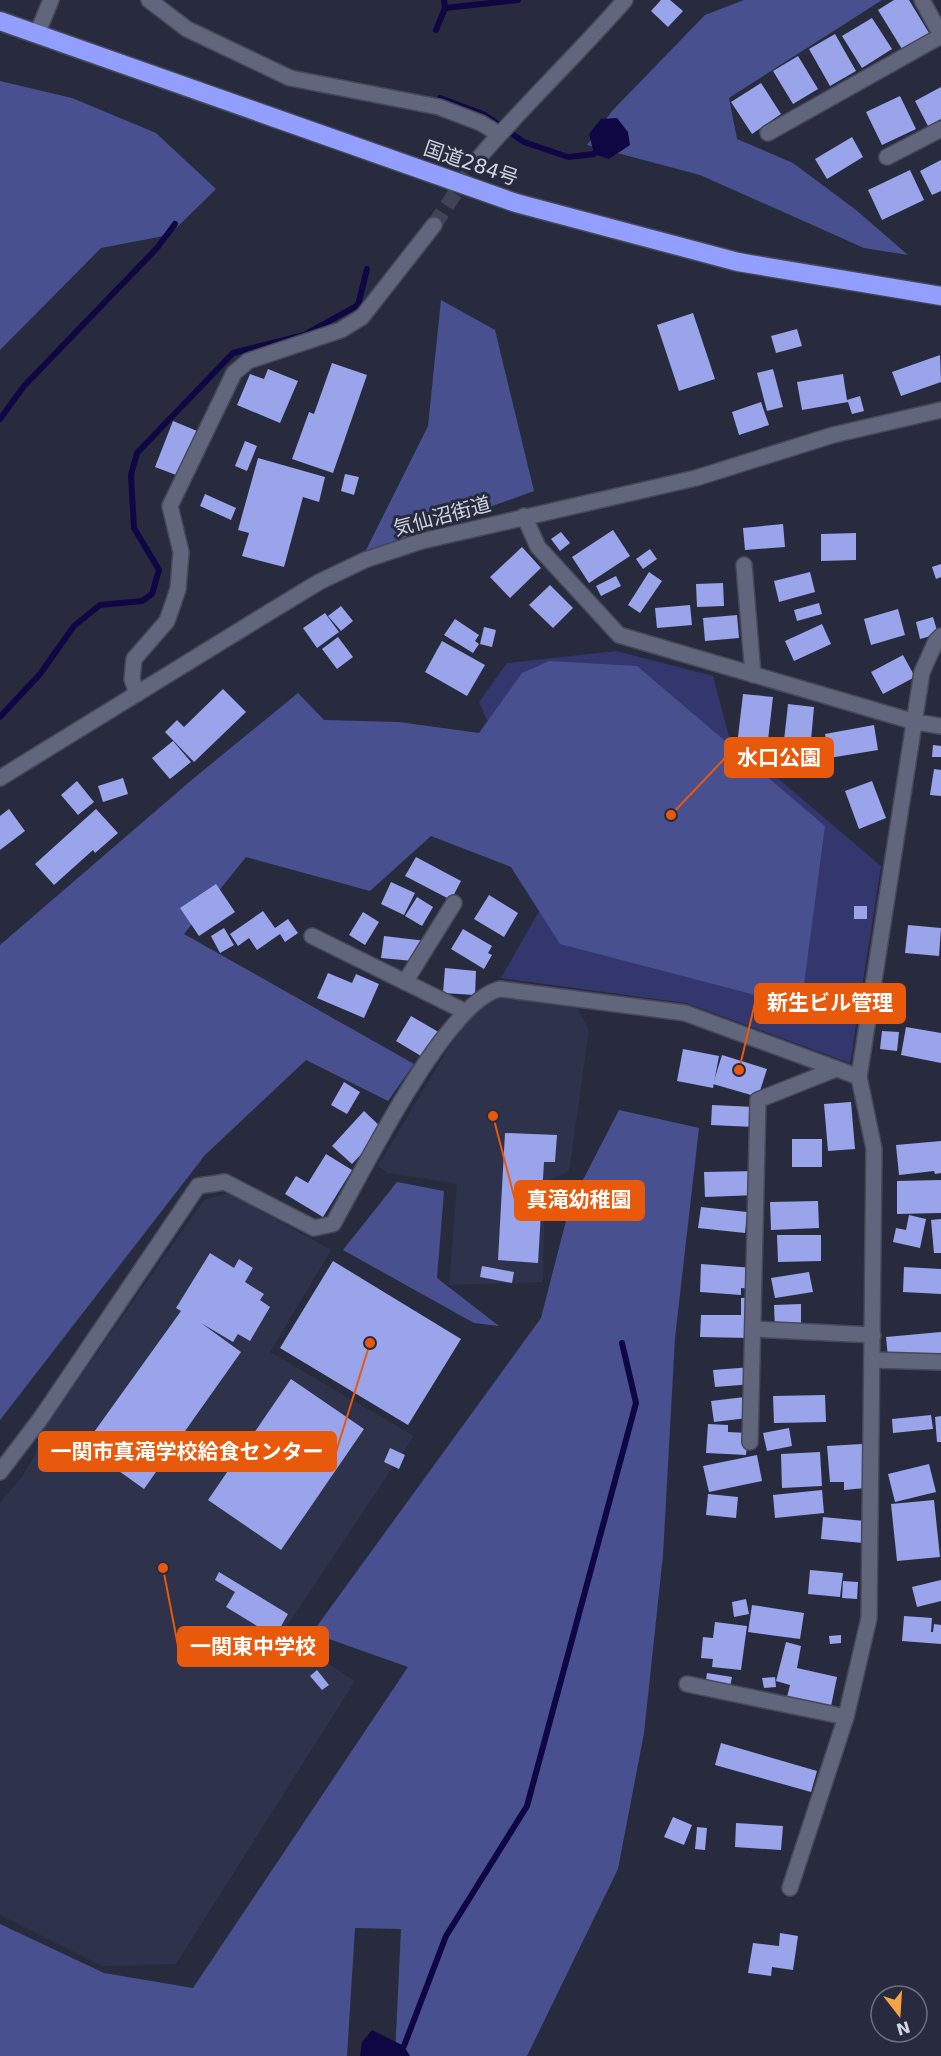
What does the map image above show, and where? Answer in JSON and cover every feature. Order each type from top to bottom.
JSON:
[{"type":"highway","name":"国道284号","points":[[0,21],[516,203],[738,262],[941,296]]},
{"type":"street","points":[[37,34],[51,0]]},
{"type":"street","points":[[149,0],[187,29],[290,78],[439,107],[482,123],[499,134]]},
{"type":"street","points":[[477,160],[499,134],[582,50],[625,0]]},
{"type":"street","points":[[768,133],[941,35],[922,0]]},
{"type":"street","points":[[887,157],[941,129]]},
{"type":"street","points":[[137,694],[132,679],[134,659],[167,621],[178,590],[181,552],[170,506],[234,373],[248,361],[341,330],[362,317],[434,225]]},
{"type":"street","name":"気仙沼街道","points":[[0,778],[319,582],[365,560],[422,541],[696,478],[833,435],[941,410]]},
{"type":"street","points":[[524,516],[538,547],[619,635],[915,722],[941,726]]},
{"type":"street","points":[[744,565],[753,675]]},
{"type":"street","points":[[790,1888],[846,1717],[869,1618],[874,1149],[858,1077],[922,672],[936,641],[941,636]]},
{"type":"street","points":[[405,982],[454,903]]},
{"type":"street","points":[[312,936],[464,1011]]},
{"type":"street","points":[[0,1472],[41,1418],[198,1186],[225,1182],[314,1228],[333,1224],[435,1047],[464,1011],[488,992],[500,989],[685,1013],[858,1077]]},
{"type":"street","points":[[750,1442],[759,1100],[836,1069]]},
{"type":"street","points":[[753,1329],[873,1335]]},
{"type":"street","points":[[872,1360],[941,1362]]},
{"type":"street","points":[[687,1684],[846,1717]]},
{"type":"shaded area","points":[[744,0],[882,0],[729,98],[737,139],[793,163],[856,210],[908,255],[864,248],[700,175],[587,145],[612,111],[705,15]]},
{"type":"shaded area","points":[[0,81],[72,98],[156,133],[216,189],[169,235],[101,248],[0,350]]},
{"type":"shaded area","points":[[617,118],[628,132],[630,145],[609,159],[594,154],[589,134],[601,119]]},
{"type":"shaded area","points":[[441,300],[495,330],[534,491],[365,552],[428,426]]},
{"type":"shaded area","points":[[616,651],[713,676],[729,737],[881,866],[850,1063],[686,1003],[501,978],[546,899],[506,763],[479,702],[507,663]]},
{"type":"shaded area","points":[[549,661],[637,666],[825,826],[801,1007],[560,944],[511,867],[431,836],[370,891],[246,857],[184,934],[414,1064],[388,1101],[306,1060],[205,1155],[0,1420],[0,945],[194,778],[298,693],[324,720],[399,722],[479,733],[522,673]]},
{"type":"shaded area","points":[[497,996],[576,1006],[589,1030],[569,1171],[545,1182],[543,1282],[449,1285],[457,1184],[388,1173],[378,1166],[472,1009]]},
{"type":"shaded area","points":[[619,1110],[699,1128],[675,1338],[663,1555],[644,1733],[618,1869],[527,2056],[395,2056],[401,1929],[355,1928],[347,2056],[0,2056],[0,1924],[104,1973],[193,1988],[408,1667],[312,1633],[541,1318],[570,1205]]},
{"type":"shaded area","points":[[397,1182],[444,1191],[437,1278],[499,1326],[474,1323],[343,1250]]},
{"type":"shaded area","points":[[229,1193],[331,1250],[270,1352],[414,1436],[282,1633],[355,1681],[176,1964],[102,1966],[0,1915],[0,1503],[22,1477],[36,1453],[43,1430],[204,1200]]},
{"type":"shaded area","points":[[372,2030],[404,2046],[410,2056],[360,2056],[362,2042]]},
{"type":"building","points":[[661,0],[670,0],[683,11],[668,27],[651,11]]},
{"type":"building","points":[[894,0],[909,0],[929,33],[902,49],[878,10]]},
{"type":"building","points":[[872,18],[892,49],[862,68],[842,36]]},
{"type":"building","points":[[835,34],[856,71],[830,86],[809,49]]},
{"type":"building","points":[[798,56],[818,89],[793,104],[773,71]]},
{"type":"building","points":[[761,83],[781,114],[752,134],[731,102]]},
{"type":"building","points":[[941,87],[941,119],[928,126],[915,101]]},
{"type":"building","points":[[900,96],[916,129],[882,145],[866,112]]},
{"type":"building","points":[[852,137],[863,157],[827,179],[815,159]]},
{"type":"building","points":[[941,160],[941,191],[932,195],[920,171]]},
{"type":"building","points":[[910,170],[924,200],[882,220],[868,190]]},
{"type":"building","points":[[693,313],[715,379],[679,391],[657,325]]},
{"type":"building","points":[[797,329],[802,346],[776,353],[771,336]]},
{"type":"building","points":[[940,355],[941,382],[901,396],[892,372]]},
{"type":"building","points":[[332,363],[367,375],[333,473],[292,459],[309,412],[314,414]]},
{"type":"building","points":[[268,369],[298,381],[280,423],[237,405],[250,374],[264,379]]},
{"type":"building","points":[[773,369],[783,407],[767,411],[757,373]]},
{"type":"building","points":[[843,374],[847,400],[860,396],[864,411],[852,414],[848,402],[802,410],[797,382]]},
{"type":"building","points":[[761,402],[769,425],[739,435],[732,412]]},
{"type":"building","points":[[173,421],[202,433],[184,478],[155,467]]},
{"type":"building","points":[[245,441],[257,446],[247,471],[235,466]]},
{"type":"building","points":[[258,458],[325,477],[319,502],[303,497],[284,567],[242,556],[249,533],[238,530]]},
{"type":"building","points":[[345,474],[359,477],[354,495],[341,491]]},
{"type":"building","points":[[205,494],[236,508],[231,520],[200,506]]},
{"type":"building","points":[[783,524],[785,547],[745,550],[743,528]]},
{"type":"building","points":[[613,530],[630,556],[589,583],[572,557]]},
{"type":"building","points":[[561,532],[570,543],[560,551],[551,539]]},
{"type":"building","points":[[856,533],[856,560],[821,561],[821,534]]},
{"type":"building","points":[[522,547],[541,568],[510,598],[490,577]]},
{"type":"building","points":[[650,549],[657,559],[643,569],[636,559]]},
{"type":"building","points":[[941,564],[941,577],[936,579],[932,567]]},
{"type":"building","points":[[649,572],[662,581],[640,613],[628,605]]},
{"type":"building","points":[[810,572],[815,592],[779,602],[774,581]]},
{"type":"building","points":[[616,576],[621,586],[601,596],[596,586]]},
{"type":"building","points":[[723,583],[724,606],[697,607],[696,584]]},
{"type":"building","points":[[550,585],[573,608],[553,628],[529,605]]},
{"type":"building","points":[[819,603],[822,614],[797,621],[794,610]]},
{"type":"building","points":[[690,605],[692,625],[657,628],[655,608]]},
{"type":"building","points":[[341,606],[353,621],[341,631],[328,616]]},
{"type":"building","points":[[898,609],[905,635],[871,645],[864,619]]},
{"type":"building","points":[[325,613],[339,632],[317,648],[303,628]]},
{"type":"building","points":[[737,615],[739,638],[705,641],[703,618]]},
{"type":"building","points":[[933,617],[938,634],[920,639],[916,622]]},
{"type":"building","points":[[455,619],[479,635],[475,641],[479,644],[473,653],[444,635]]},
{"type":"building","points":[[822,624],[831,644],[794,661],[785,641]]},
{"type":"building","points":[[484,627],[496,630],[492,647],[480,644]]},
{"type":"building","points":[[338,637],[353,657],[337,669],[322,649]]},
{"type":"building","points":[[442,641],[485,665],[467,696],[425,672]]},
{"type":"building","points":[[903,655],[915,677],[883,694],[871,672]]},
{"type":"building","points":[[223,689],[246,712],[194,762],[165,732],[177,720],[184,727]]},
{"type":"building","points":[[743,694],[773,697],[768,740],[738,737]]},
{"type":"building","points":[[788,704],[814,707],[809,762],[782,759]]},
{"type":"building","points":[[874,725],[878,750],[829,758],[825,734]]},
{"type":"building","points":[[173,741],[191,762],[170,779],[152,758]]},
{"type":"building","points":[[933,745],[941,746],[941,757],[932,757]]},
{"type":"building","points":[[934,769],[941,770],[941,796],[930,795]]},
{"type":"building","points":[[123,778],[128,794],[103,802],[98,786]]},
{"type":"building","points":[[77,781],[94,802],[78,815],[61,795]]},
{"type":"building","points":[[872,781],[886,818],[859,829],[845,791]]},
{"type":"building","points":[[9,809],[25,831],[0,850],[0,816]]},
{"type":"building","points":[[96,809],[118,833],[95,853],[93,850],[54,885],[35,864]]},
{"type":"building","points":[[416,857],[461,881],[451,900],[405,876]]},
{"type":"building","points":[[391,882],[415,893],[404,915],[381,904]]},
{"type":"building","points":[[216,884],[235,912],[199,936],[180,908]]},
{"type":"building","points":[[489,895],[518,913],[504,937],[474,919]]},
{"type":"building","points":[[417,897],[433,907],[422,926],[405,916]]},
{"type":"building","points":[[854,906],[867,906],[867,919],[854,919]]},
{"type":"building","points":[[263,911],[275,928],[288,919],[298,933],[285,942],[280,934],[257,950],[249,938],[238,946],[230,934]]},
{"type":"building","points":[[363,912],[379,922],[365,945],[349,935]]},
{"type":"building","points":[[908,925],[941,928],[939,956],[905,953]]},
{"type":"building","points":[[224,928],[234,945],[220,953],[211,936]]},
{"type":"building","points":[[463,929],[492,946],[488,953],[492,955],[484,969],[451,949]]},
{"type":"building","points":[[384,936],[426,941],[423,962],[381,958]]},
{"type":"building","points":[[445,968],[476,971],[475,995],[443,993]]},
{"type":"building","points":[[328,973],[352,983],[356,974],[379,984],[364,1018],[317,998]]},
{"type":"building","points":[[411,1016],[447,1037],[431,1062],[396,1041]]},
{"type":"building","points":[[906,1027],[941,1033],[941,1063],[901,1055]]},
{"type":"building","points":[[882,1031],[899,1032],[897,1051],[880,1049]]},
{"type":"building","points":[[683,1049],[719,1056],[713,1088],[677,1081]]},
{"type":"building","points":[[722,1055],[767,1069],[758,1097],[713,1084]]},
{"type":"building","points":[[344,1082],[360,1092],[347,1114],[331,1105]]},
{"type":"building","points":[[851,1102],[855,1149],[828,1151],[824,1104]]},
{"type":"building","points":[[712,1105],[755,1107],[754,1127],[711,1125]]},
{"type":"building","points":[[364,1111],[384,1130],[352,1164],[332,1146]]},
{"type":"building","points":[[505,1133],[557,1135],[555,1162],[544,1162],[538,1263],[498,1260]]},
{"type":"building","points":[[792,1139],[822,1139],[822,1167],[792,1167]]},
{"type":"building","points":[[941,1141],[941,1173],[935,1174],[934,1171],[899,1175],[896,1145]]},
{"type":"building","points":[[326,1154],[352,1170],[323,1217],[285,1194],[296,1176],[308,1183]]},
{"type":"building","points":[[757,1171],[758,1195],[705,1197],[704,1172]]},
{"type":"building","points":[[941,1180],[941,1213],[897,1214],[897,1181]]},
{"type":"building","points":[[818,1201],[819,1228],[771,1230],[770,1202]]},
{"type":"building","points":[[701,1207],[747,1212],[745,1233],[698,1228]]},
{"type":"building","points":[[909,1215],[926,1219],[920,1248],[893,1242],[896,1228],[906,1230]]},
{"type":"building","points":[[941,1219],[941,1253],[934,1253],[931,1220]]},
{"type":"building","points":[[777,1235],[821,1235],[821,1261],[778,1262]]},
{"type":"building","points":[[210,1253],[234,1268],[239,1259],[253,1268],[245,1282],[264,1294],[260,1300],[270,1307],[250,1341],[238,1334],[233,1342],[201,1323],[241,1352],[144,1489],[84,1446],[181,1311],[176,1308]]},
{"type":"building","points":[[333,1261],[461,1339],[408,1425],[280,1348]]},
{"type":"building","points":[[701,1264],[754,1268],[753,1289],[741,1288],[741,1295],[700,1292]]},
{"type":"building","points":[[482,1266],[514,1272],[512,1283],[480,1277]]},
{"type":"building","points":[[904,1267],[941,1269],[941,1294],[903,1292]]},
{"type":"building","points":[[809,1272],[813,1292],[775,1298],[771,1278]]},
{"type":"building","points":[[754,1297],[750,1338],[700,1337],[701,1315],[741,1315],[741,1298]]},
{"type":"building","points":[[801,1304],[801,1329],[775,1330],[774,1305]]},
{"type":"building","points":[[941,1332],[941,1363],[889,1368],[886,1337]]},
{"type":"building","points":[[752,1367],[753,1384],[715,1387],[713,1370]]},
{"type":"building","points":[[291,1379],[364,1429],[281,1550],[208,1500]]},
{"type":"building","points":[[825,1395],[826,1422],[774,1423],[773,1396]]},
{"type":"building","points":[[753,1396],[756,1417],[714,1422],[711,1401]]},
{"type":"building","points":[[931,1415],[933,1429],[893,1433],[892,1419]]},
{"type":"building","points":[[941,1416],[941,1442],[937,1442],[935,1417]]},
{"type":"building","points":[[708,1424],[728,1425],[728,1432],[748,1433],[746,1455],[706,1453]]},
{"type":"building","points":[[789,1428],[792,1446],[767,1451],[763,1433]]},
{"type":"building","points":[[862,1444],[865,1488],[844,1490],[844,1482],[830,1482],[827,1446]]},
{"type":"building","points":[[390,1448],[405,1455],[399,1469],[384,1462]]},
{"type":"building","points":[[820,1452],[822,1486],[782,1488],[781,1454]]},
{"type":"building","points":[[757,1455],[762,1481],[709,1492],[703,1466]]},
{"type":"building","points":[[929,1464],[936,1492],[895,1502],[888,1474]]},
{"type":"building","points":[[822,1490],[824,1513],[775,1518],[773,1495]]},
{"type":"building","points":[[708,1494],[738,1497],[736,1518],[706,1515]]},
{"type":"building","points":[[934,1500],[940,1557],[897,1561],[891,1504]]},
{"type":"building","points":[[823,1517],[865,1521],[863,1543],[821,1539]]},
{"type":"building","points":[[810,1570],[843,1573],[840,1597],[808,1594]]},
{"type":"building","points":[[219,1572],[288,1614],[275,1637],[226,1607],[235,1592],[215,1580]]},
{"type":"building","points":[[941,1580],[941,1601],[917,1607],[912,1587]]},
{"type":"building","points":[[843,1581],[858,1582],[857,1599],[842,1598]]},
{"type":"building","points":[[746,1599],[749,1614],[734,1617],[732,1602]]},
{"type":"building","points":[[752,1605],[804,1613],[800,1639],[748,1632]]},
{"type":"building","points":[[904,1616],[932,1618],[931,1632],[933,1632],[934,1624],[941,1625],[941,1644],[902,1641]]},
{"type":"building","points":[[715,1622],[747,1626],[741,1670],[712,1667],[713,1659],[701,1658],[703,1637],[713,1638]]},
{"type":"building","points":[[841,1635],[841,1643],[830,1644],[829,1636]]},
{"type":"building","points":[[786,1642],[801,1646],[797,1668],[837,1677],[830,1711],[786,1701],[790,1685],[776,1681]]},
{"type":"building","points":[[317,1670],[329,1685],[322,1690],[310,1676]]},
{"type":"building","points":[[707,1673],[732,1677],[729,1692],[705,1687]]},
{"type":"building","points":[[775,1677],[776,1687],[764,1688],[762,1678]]},
{"type":"building","points":[[721,1743],[817,1771],[811,1792],[715,1765]]},
{"type":"building","points":[[673,1817],[692,1825],[684,1845],[664,1837]]},
{"type":"building","points":[[736,1823],[783,1826],[781,1850],[735,1847]]},
{"type":"building","points":[[697,1827],[707,1828],[705,1850],[695,1849]]},
{"type":"building","points":[[780,1933],[798,1936],[793,1970],[772,1967],[771,1976],[748,1973],[753,1943],[779,1946]]},
{"type":"waterway","points":[[436,30],[445,8],[444,0]]},
{"type":"waterway","points":[[445,8],[518,0]]},
{"type":"waterway","points":[[440,98],[483,114],[524,142],[568,157],[594,154]]},
{"type":"waterway","points":[[0,419],[24,386],[157,248],[175,224]]},
{"type":"waterway","points":[[0,717],[40,674],[74,626],[100,605],[142,601],[152,594],[159,570],[134,528],[131,475],[137,453],[233,353],[304,335],[358,305],[367,269]]},
{"type":"waterway","points":[[404,2046],[446,1936],[527,1806],[636,1403],[622,1343]]},
{"type":"tunnel","points":[[434,225],[477,160]]},
{"type":"place","name":"水口公園","points":[[671,815]]},
{"type":"place","name":"新生ビル管理","points":[[739,1070]]},
{"type":"place","name":"真滝幼稚園","points":[[493,1116]]},
{"type":"place","name":"一関市真滝学校給食センター","points":[[370,1343]]},
{"type":"place","name":"一関東中学校","points":[[163,1568]]}]
